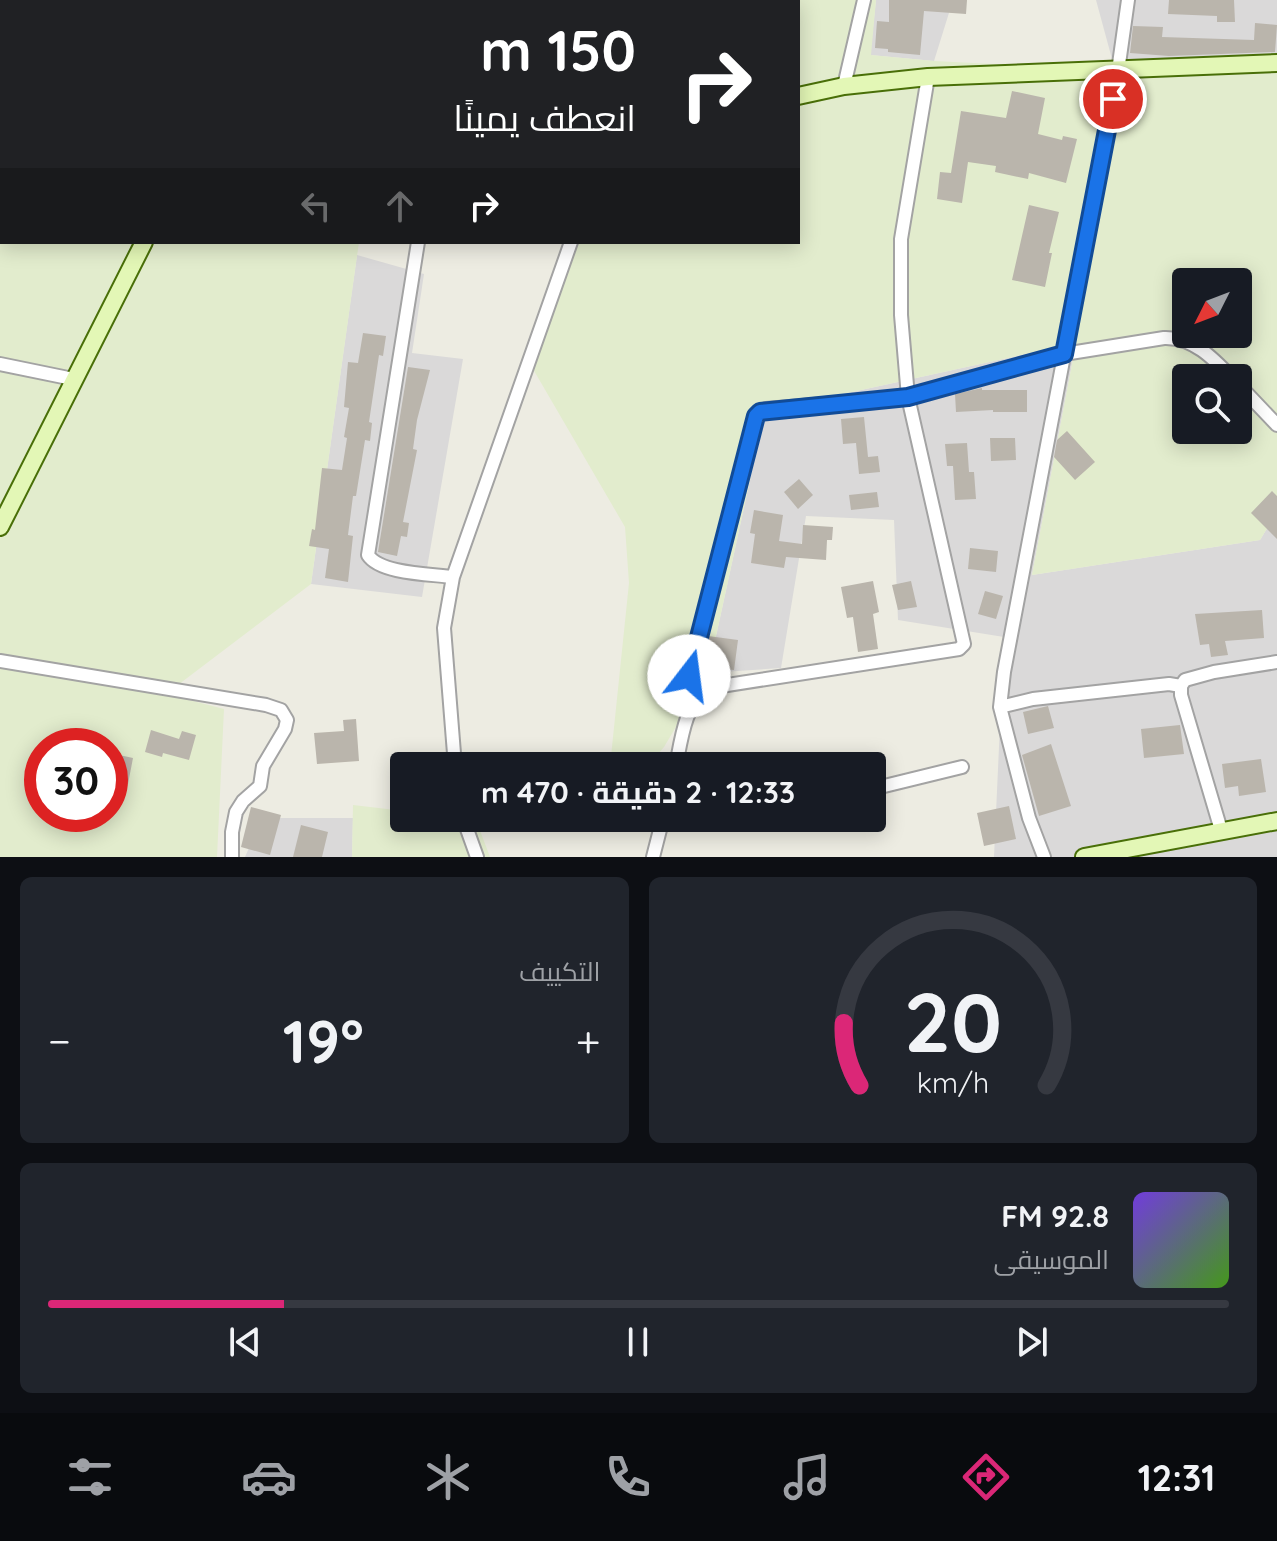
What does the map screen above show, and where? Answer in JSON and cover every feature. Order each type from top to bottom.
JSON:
[{"type":"street","points":[[844,86],[864,0]]},
{"type":"street","points":[[1044,857],[1029,818],[1000,707],[1004,672],[1118,71],[1128,0]]},
{"type":"street","points":[[800,96],[844,86],[928,77],[1277,63]]},
{"type":"street","points":[[679,752],[695,698],[711,687],[962,647],[963,632],[908,397],[901,315],[901,239],[928,77]]},
{"type":"street","points":[[0,527],[143,244]]},
{"type":"street","points":[[418,244],[368,555],[373,562],[388,568],[453,577]]},
{"type":"street","points":[[454,752],[444,628],[453,577],[570,244]]},
{"type":"street","points":[[695,698],[689,682],[690,670],[756,416],[766,409],[908,397],[1064,354],[1180,337],[1217,364]]},
{"type":"street","points":[[0,364],[73,379]]},
{"type":"street","points":[[1252,399],[1277,425]]},
{"type":"street","points":[[0,661],[281,710],[287,720],[285,729],[263,766],[260,786],[236,812],[232,857]]},
{"type":"street","points":[[1221,830],[1181,695],[1181,686],[1185,680],[1214,672],[1277,662]]},
{"type":"street","points":[[1000,707],[1033,699],[1169,684],[1181,686]]},
{"type":"street","points":[[886,786],[962,767]]},
{"type":"street","points":[[1084,857],[1277,821]]},
{"type":"street","points":[[468,832],[477,857]]},
{"type":"street","points":[[653,857],[659,832]]},
{"type":"shaded area","points":[[876,0],[953,0],[934,61],[870,55]]},
{"type":"shaded area","points":[[1096,0],[1277,0],[1277,64],[1115,70]]},
{"type":"shaded area","points":[[357,255],[424,274],[412,353],[463,359],[422,597],[311,584]]},
{"type":"shaded area","points":[[1076,343],[1032,575],[1260,540],[1277,512],[1277,857],[994,857],[1004,637],[898,620],[894,520],[806,516],[781,668],[708,673],[765,411]]},
{"type":"shaded area","points":[[262,818],[353,818],[352,857],[245,857]]},
{"type":"green space","points":[[800,0],[876,0],[871,55],[1115,70],[1277,64],[1277,512],[1260,540],[1032,575],[1076,343],[765,411],[708,673],[660,752],[611,752],[629,583],[625,527],[533,369],[567,244],[800,244]]},
{"type":"green space","points":[[0,244],[359,244],[311,584],[166,694],[224,709],[217,857],[0,857]]},
{"type":"green space","points":[[353,805],[390,809],[390,832],[481,832],[490,857],[352,857]]},
{"type":"building","points":[[889,0],[967,0],[966,14],[924,11],[920,55],[888,52],[888,49],[875,48],[877,21],[889,22]]},
{"type":"building","points":[[1169,0],[1234,0],[1235,22],[1217,22],[1217,16],[1168,14]]},
{"type":"building","points":[[1255,23],[1277,25],[1275,52],[1169,56],[1130,53],[1133,26],[1163,27],[1162,37],[1254,40]]},
{"type":"building","points":[[1012,91],[1045,98],[1038,134],[1062,140],[1063,136],[1077,139],[1066,183],[1029,173],[1028,179],[995,172],[996,166],[968,162],[962,203],[937,199],[940,172],[951,173],[961,111],[1006,118]]},
{"type":"building","points":[[1029,205],[1059,212],[1045,287],[1012,280]]},
{"type":"building","points":[[363,333],[386,336],[383,356],[379,355],[369,422],[372,423],[370,441],[365,440],[356,496],[353,496],[348,535],[353,536],[348,582],[325,578],[329,549],[309,546],[312,529],[315,530],[322,468],[342,470],[349,408],[344,407],[348,362],[358,363]]},
{"type":"building","points":[[408,367],[430,370],[413,449],[417,450],[403,522],[409,523],[407,537],[401,536],[397,556],[378,552]]},
{"type":"building","points":[[982,388],[1027,390],[1027,412],[956,412],[955,394]]},
{"type":"building","points":[[864,417],[868,457],[878,456],[880,472],[859,474],[856,443],[843,444],[841,419]]},
{"type":"building","points":[[1067,431],[1095,462],[1075,480],[1054,457],[1057,440]]},
{"type":"building","points":[[990,438],[1015,438],[1016,460],[991,461]]},
{"type":"building","points":[[967,443],[969,472],[974,472],[976,499],[955,500],[953,466],[947,466],[945,444]]},
{"type":"building","points":[[799,479],[813,495],[798,509],[784,492]]},
{"type":"building","points":[[1272,491],[1277,496],[1277,539],[1251,513]]},
{"type":"building","points":[[877,492],[879,507],[851,510],[849,495]]},
{"type":"building","points":[[754,510],[783,515],[779,541],[802,544],[803,525],[833,527],[832,540],[827,540],[826,560],[786,557],[784,568],[751,563],[755,534],[750,533]]},
{"type":"building","points":[[970,548],[998,551],[996,572],[968,569]]},
{"type":"building","points":[[873,581],[879,612],[873,614],[878,649],[858,652],[853,617],[847,618],[841,587]]},
{"type":"building","points":[[911,581],[917,607],[898,610],[892,585]]},
{"type":"building","points":[[985,591],[1003,596],[996,619],[978,614]]},
{"type":"building","points":[[1262,610],[1264,638],[1225,641],[1228,655],[1211,657],[1209,644],[1200,645],[1195,614]]},
{"type":"building","points":[[708,636],[738,640],[734,670],[700,666]]},
{"type":"building","points":[[1048,706],[1054,728],[1028,734],[1023,712]]},
{"type":"building","points":[[356,719],[359,761],[317,764],[314,733],[344,731],[343,720]]},
{"type":"building","points":[[1180,725],[1184,754],[1144,758],[1141,729]]},
{"type":"building","points":[[151,730],[179,739],[182,731],[196,735],[189,760],[145,752]]},
{"type":"building","points":[[1051,744],[1071,806],[1039,816],[1022,755]]},
{"type":"building","points":[[128,757],[133,758],[128,784]]},
{"type":"building","points":[[1261,759],[1266,792],[1239,796],[1238,786],[1225,788],[1222,764]]},
{"type":"building","points":[[1009,806],[1016,839],[984,846],[977,813]]},
{"type":"building","points":[[251,807],[281,815],[270,855],[241,847]]},
{"type":"building","points":[[301,825],[328,832],[322,857],[293,857]]},
{"type":"route","points":[[689,676],[756,416],[760,412],[908,397],[1064,354],[1113,99]]}]
